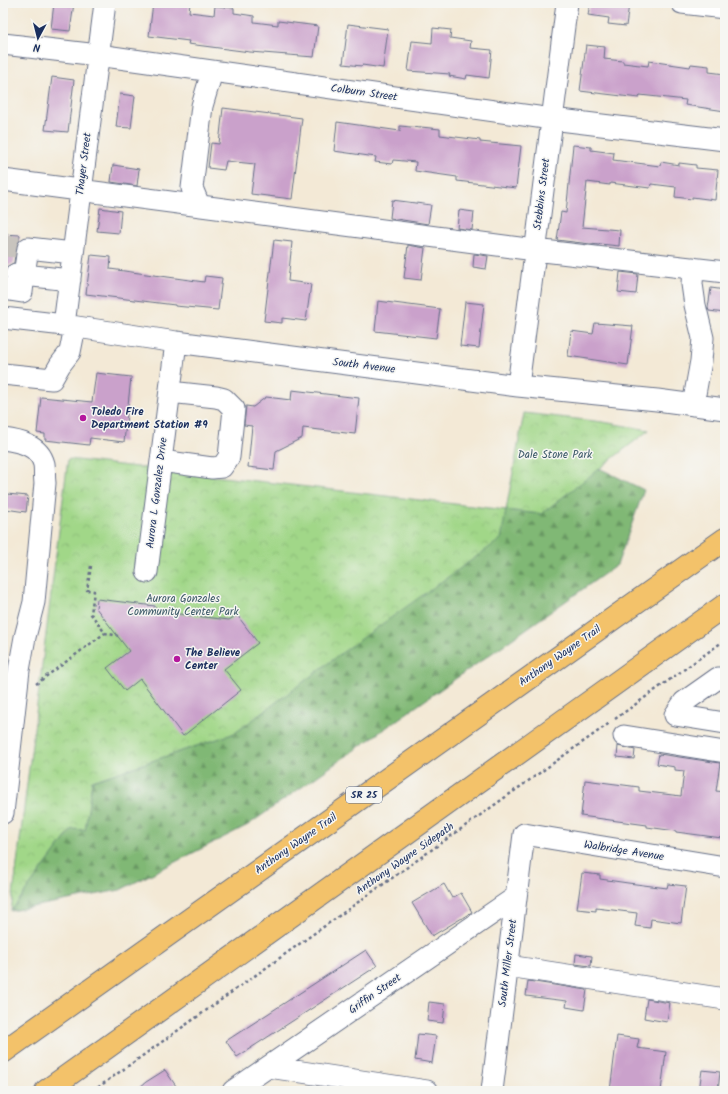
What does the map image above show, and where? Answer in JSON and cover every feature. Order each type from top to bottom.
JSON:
[{"type":"highway","name":"Anthony Wayne Trail","points":[[3,1052],[725,539]]},
{"type":"highway","points":[[46,1091],[725,605]]},
{"type":"street","name":"Thayer Street","points":[[3,374],[52,379],[70,352],[70,280],[105,3]]},
{"type":"street","name":"Stebbins Street","points":[[518,386],[567,3]]},
{"type":"street","points":[[682,3],[725,8]]},
{"type":"street","name":"Colburn Street","points":[[3,44],[552,119],[725,140]]},
{"type":"street","points":[[199,205],[192,188],[202,106],[212,72]]},
{"type":"street","points":[[3,180],[535,250],[725,272]]},
{"type":"street","points":[[12,319],[16,283],[23,248],[73,253]]},
{"type":"street","points":[[693,268],[692,284],[695,305],[703,338],[694,405]]},
{"type":"street","points":[[16,283],[70,280]]},
{"type":"street","name":"South Avenue","points":[[12,319],[176,342],[518,386],[725,409]]},
{"type":"street","name":"Aurora L Gonzalez Drive","points":[[147,572],[176,342]]},
{"type":"street","points":[[161,461],[212,468],[222,467],[229,457],[234,409],[224,400],[216,397],[170,392]]},
{"type":"street","points":[[3,439],[28,445],[40,454],[44,464],[45,483],[34,602],[25,637],[7,741],[3,813]]},
{"type":"street","points":[[725,679],[718,678],[684,702],[675,715],[725,723]]},
{"type":"street","points":[[624,736],[725,752]]},
{"type":"street","name":"Walbridge Avenue","points":[[524,834],[725,867]]},
{"type":"street","name":"South Miller Street","points":[[492,1091],[524,834]]},
{"type":"street","name":"Griffin Street","points":[[233,1091],[516,897]]},
{"type":"street","points":[[508,966],[725,999]]},
{"type":"street","points":[[269,1067],[427,1091]]},
{"type":"path","points":[[91,566],[87,590],[94,591],[91,614],[105,633],[118,636]]},
{"type":"path","points":[[33,686],[105,633]]},
{"type":"path","name":"Anthony Wayne Sidepath","points":[[93,1091],[725,640]]},
{"type":"green space","name":"Dale Stone Park","points":[[524,413],[603,422],[649,430],[541,514],[506,510]]},
{"type":"green space","name":"Aurora Gonzales Community Center Park","points":[[68,459],[506,510],[501,539],[343,652],[235,733],[92,781],[85,830],[72,829],[11,911]]},
{"type":"green space","points":[[599,468],[644,490],[617,565],[248,825],[120,890],[11,911],[72,829],[85,830],[92,781],[235,733],[343,652],[506,510],[541,514]]},
{"type":"building","points":[[54,3],[74,3],[70,31],[51,29]]},
{"type":"building","points":[[153,3],[190,3],[189,12],[214,15],[215,6],[234,8],[234,13],[254,16],[254,22],[278,25],[278,21],[318,26],[314,57],[250,52],[188,44],[189,41],[149,36]]},
{"type":"building","points":[[590,3],[629,4],[626,26],[608,24],[609,18],[588,15]]},
{"type":"building","points":[[348,24],[388,29],[383,68],[343,64]]},
{"type":"building","points":[[433,28],[451,30],[450,38],[471,41],[470,48],[492,50],[489,78],[467,75],[466,79],[449,76],[450,74],[408,71],[412,41],[432,43]]},
{"type":"building","points":[[586,45],[605,47],[604,59],[623,61],[623,63],[648,66],[649,61],[690,67],[691,64],[709,66],[709,72],[725,74],[725,111],[685,105],[686,100],[640,95],[639,98],[580,91]]},
{"type":"building","points":[[52,77],[74,80],[68,132],[45,130]]},
{"type":"building","points":[[120,94],[135,96],[131,128],[116,127]]},
{"type":"building","points":[[223,108],[302,118],[292,199],[251,194],[255,164],[226,161],[224,170],[208,168],[211,143],[219,144]]},
{"type":"building","points":[[337,122],[400,131],[400,126],[440,129],[440,135],[480,140],[480,142],[521,146],[516,188],[457,181],[457,177],[415,171],[416,162],[393,160],[392,164],[375,162],[376,157],[334,151]]},
{"type":"building","points":[[573,145],[591,147],[591,150],[614,153],[613,160],[660,166],[661,162],[679,165],[679,163],[696,165],[696,168],[718,170],[715,200],[692,197],[692,199],[675,197],[676,187],[651,184],[650,188],[587,182],[582,227],[620,230],[619,246],[557,240],[561,212],[566,213]]},
{"type":"building","points":[[113,165],[139,169],[137,186],[111,182]]},
{"type":"building","points":[[392,200],[431,205],[428,224],[390,218]]},
{"type":"building","points":[[100,208],[121,211],[119,233],[97,231]]},
{"type":"building","points":[[459,210],[474,212],[472,230],[457,228]]},
{"type":"building","points":[[3,234],[20,235],[16,246],[14,263],[6,267],[4,272],[5,277],[3,277]]},
{"type":"building","points":[[274,240],[292,242],[288,281],[311,284],[306,321],[282,318],[282,323],[264,321]]},
{"type":"building","points":[[408,245],[425,248],[421,280],[404,278]]},
{"type":"building","points":[[474,254],[488,256],[486,269],[473,267]]},
{"type":"building","points":[[91,255],[111,257],[110,269],[204,282],[205,276],[222,278],[218,310],[175,306],[86,294]]},
{"type":"building","points":[[620,272],[638,274],[636,294],[618,292]]},
{"type":"building","points":[[711,288],[725,290],[725,313],[709,311],[708,308]]},
{"type":"building","points":[[378,301],[440,309],[436,338],[375,331]]},
{"type":"building","points":[[465,302],[484,304],[479,348],[460,346]]},
{"type":"building","points":[[595,323],[633,326],[628,365],[568,356],[571,331],[593,334]]},
{"type":"building","name":"Toledo Fire Department Station #9","points":[[96,373],[131,377],[124,442],[90,438],[89,445],[45,440],[45,434],[37,433],[41,397],[92,402]]},
{"type":"building","points":[[292,390],[359,398],[355,434],[303,428],[302,438],[276,451],[274,470],[248,467],[252,426],[244,425],[246,406],[253,407],[266,397],[291,400]]},
{"type":"building","points":[[7,494],[28,496],[26,512],[5,509]]},
{"type":"building","name":"The Believe Center","points":[[97,599],[155,606],[155,611],[229,620],[237,615],[258,643],[224,669],[241,690],[183,736],[140,679],[125,691],[107,668],[129,651],[96,608]]},
{"type":"building","points":[[618,746],[635,750],[634,759],[617,757]]},
{"type":"building","points":[[659,754],[720,763],[716,791],[725,792],[725,814],[722,838],[647,827],[647,825],[581,816],[585,780],[639,787],[639,791],[681,796],[684,771],[675,770],[675,767],[657,764]]},
{"type":"building","points":[[582,873],[600,875],[600,879],[667,888],[668,884],[686,886],[681,923],[651,919],[650,928],[635,926],[637,913],[596,908],[596,911],[577,909]]},
{"type":"building","points":[[444,884],[452,898],[461,893],[472,912],[432,936],[412,903]]},
{"type":"building","points":[[366,950],[377,966],[237,1057],[226,1041]]},
{"type":"building","points":[[576,954],[592,956],[591,966],[575,964]]},
{"type":"building","points":[[528,981],[587,990],[584,1010],[566,1007],[567,1001],[526,996]]},
{"type":"building","points":[[647,999],[670,1003],[667,1022],[644,1018]]},
{"type":"building","points":[[429,1002],[445,1004],[443,1023],[427,1021]]},
{"type":"building","points":[[418,1034],[436,1036],[432,1063],[415,1060]]},
{"type":"building","points":[[617,1036],[639,1039],[637,1048],[666,1052],[661,1091],[610,1091]]},
{"type":"building","points":[[165,1070],[176,1086],[169,1091],[135,1091],[146,1082]]},
{"type":"building","points":[[702,1070],[720,1072],[718,1091],[699,1091]]},
{"type":"tunnel","points":[[3,246],[19,247]]},
{"type":"place","name":"Toledo Fire Department Station #9","points":[[83,418]]},
{"type":"place","name":"The Believe Center","points":[[177,659]]}]
